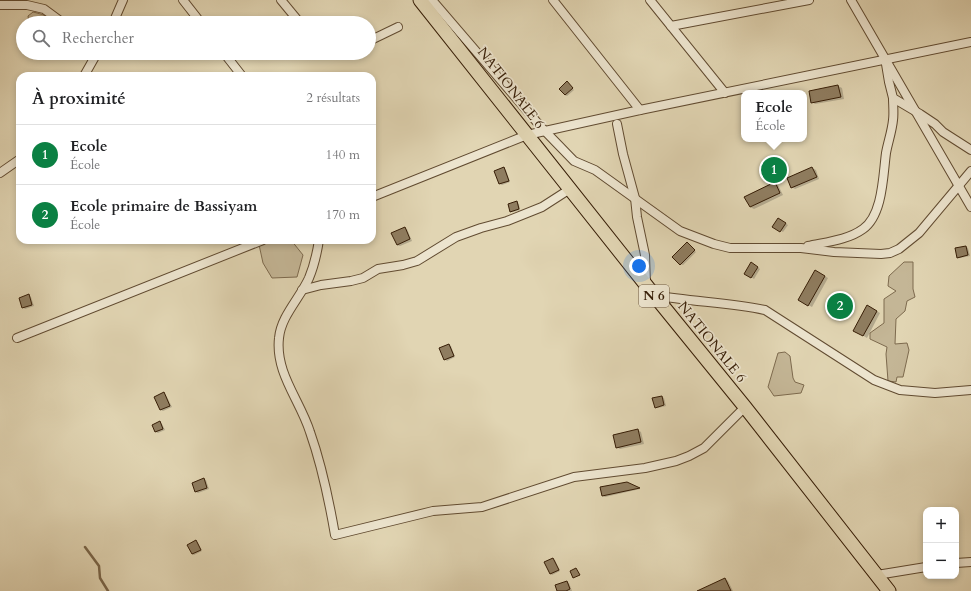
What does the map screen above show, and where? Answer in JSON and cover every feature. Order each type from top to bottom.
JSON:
[{"type":"main road","name":"NATIONALE 6","points":[[430,1],[527,135],[889,591]]},
{"type":"street","points":[[0,4],[7,0]]},
{"type":"street","points":[[117,16],[123,0]]},
{"type":"street","points":[[183,0],[196,16]]},
{"type":"street","points":[[281,0],[294,16]]},
{"type":"street","points":[[553,0],[640,110]]},
{"type":"street","points":[[650,0],[725,92]]},
{"type":"street","points":[[671,26],[809,0]]},
{"type":"street","points":[[851,0],[971,207]]},
{"type":"street","points":[[430,1],[544,131],[574,161],[595,170],[680,231],[714,244],[730,248],[801,248],[834,252],[890,253],[899,250],[919,233],[971,171]]},
{"type":"street","points":[[0,4],[27,5],[44,9],[54,16]]},
{"type":"street","points":[[376,38],[398,27]]},
{"type":"street","points":[[376,195],[527,135],[725,92],[971,42]]},
{"type":"street","points":[[86,72],[93,60]]},
{"type":"street","points":[[229,60],[239,72]]},
{"type":"street","points":[[801,248],[845,238],[863,230],[871,222],[878,205],[886,150],[893,121],[893,98],[886,60]]},
{"type":"street","points":[[893,98],[935,124],[944,132],[971,150]]},
{"type":"street","points":[[617,124],[623,154],[635,198],[637,217],[645,255],[646,285]]},
{"type":"street","points":[[0,173],[16,162]]},
{"type":"street","points":[[302,290],[320,284],[351,281],[363,278],[378,269],[417,261],[456,238],[480,228],[507,221],[542,207],[570,189]]},
{"type":"street","points":[[17,338],[253,244]]},
{"type":"street","points":[[318,244],[309,279],[283,324],[279,337],[282,367],[292,394],[306,418],[311,433],[326,484],[335,535],[414,515],[454,508],[482,507],[574,477],[645,468],[676,461],[704,448],[745,408]]},
{"type":"street","points":[[654,295],[746,306],[765,310],[874,380],[900,390],[935,393],[971,390]]},
{"type":"street","points":[[959,563],[971,562]]},
{"type":"street","points":[[877,574],[923,567]]},
{"type":"shaded area","points":[[33,12],[45,16],[28,16]]},
{"type":"shaded area","points":[[259,244],[294,244],[303,255],[297,277],[272,278],[263,263]]},
{"type":"shaded area","points":[[904,262],[913,262],[913,289],[915,297],[907,301],[905,311],[896,319],[895,344],[907,343],[909,350],[903,377],[897,377],[896,382],[888,381],[886,354],[887,347],[870,339],[870,333],[884,323],[884,299],[896,291],[888,286],[889,276]]},
{"type":"shaded area","points":[[785,352],[790,356],[793,378],[795,382],[804,385],[801,393],[774,396],[768,387],[778,353]]},
{"type":"building","points":[[567,81],[573,88],[565,95],[559,89]]},
{"type":"building","points":[[838,85],[841,97],[811,103],[809,91]]},
{"type":"building","points":[[504,167],[509,181],[499,184],[494,171]]},
{"type":"building","points":[[812,167],[817,177],[791,188],[787,178]]},
{"type":"building","points":[[775,182],[780,193],[750,207],[744,197]]},
{"type":"building","points":[[517,201],[519,209],[510,212],[508,204]]},
{"type":"building","points":[[778,218],[786,223],[780,232],[772,227]]},
{"type":"building","points":[[405,227],[410,239],[397,245],[391,233]]},
{"type":"building","points":[[687,242],[695,250],[680,265],[672,257]]},
{"type":"building","points":[[966,246],[968,255],[957,258],[955,248]]},
{"type":"building","points":[[751,262],[758,267],[751,278],[744,274]]},
{"type":"building","points":[[815,270],[825,276],[808,306],[798,300]]},
{"type":"building","points":[[29,294],[32,305],[22,308],[19,298]]},
{"type":"building","points":[[867,305],[877,311],[863,336],[853,331]]},
{"type":"building","points":[[449,344],[454,356],[444,360],[439,348]]},
{"type":"building","points":[[164,392],[170,406],[160,410],[154,397]]},
{"type":"building","points":[[662,396],[664,405],[655,408],[652,398]]},
{"type":"building","points":[[160,421],[163,429],[155,432],[152,425]]},
{"type":"building","points":[[638,429],[641,442],[616,448],[613,435]]},
{"type":"building","points":[[204,478],[207,488],[195,492],[192,483]]},
{"type":"building","points":[[627,482],[640,488],[602,496],[600,487]]},
{"type":"building","points":[[196,540],[201,550],[192,554],[187,545]]},
{"type":"building","points":[[553,558],[559,570],[550,574],[544,562]]},
{"type":"building","points":[[576,568],[580,575],[573,578],[570,571]]},
{"type":"building","points":[[725,578],[731,591],[697,591]]},
{"type":"building","points":[[567,581],[570,589],[566,591],[557,591],[555,585]]},
{"type":"waterway","points":[[85,547],[99,566],[100,578],[108,591]]},
{"type":"place","name":"Ecole","points":[[774,170]]},
{"type":"place","name":"Ecole primaire de Bassiyam","points":[[840,306]]}]
